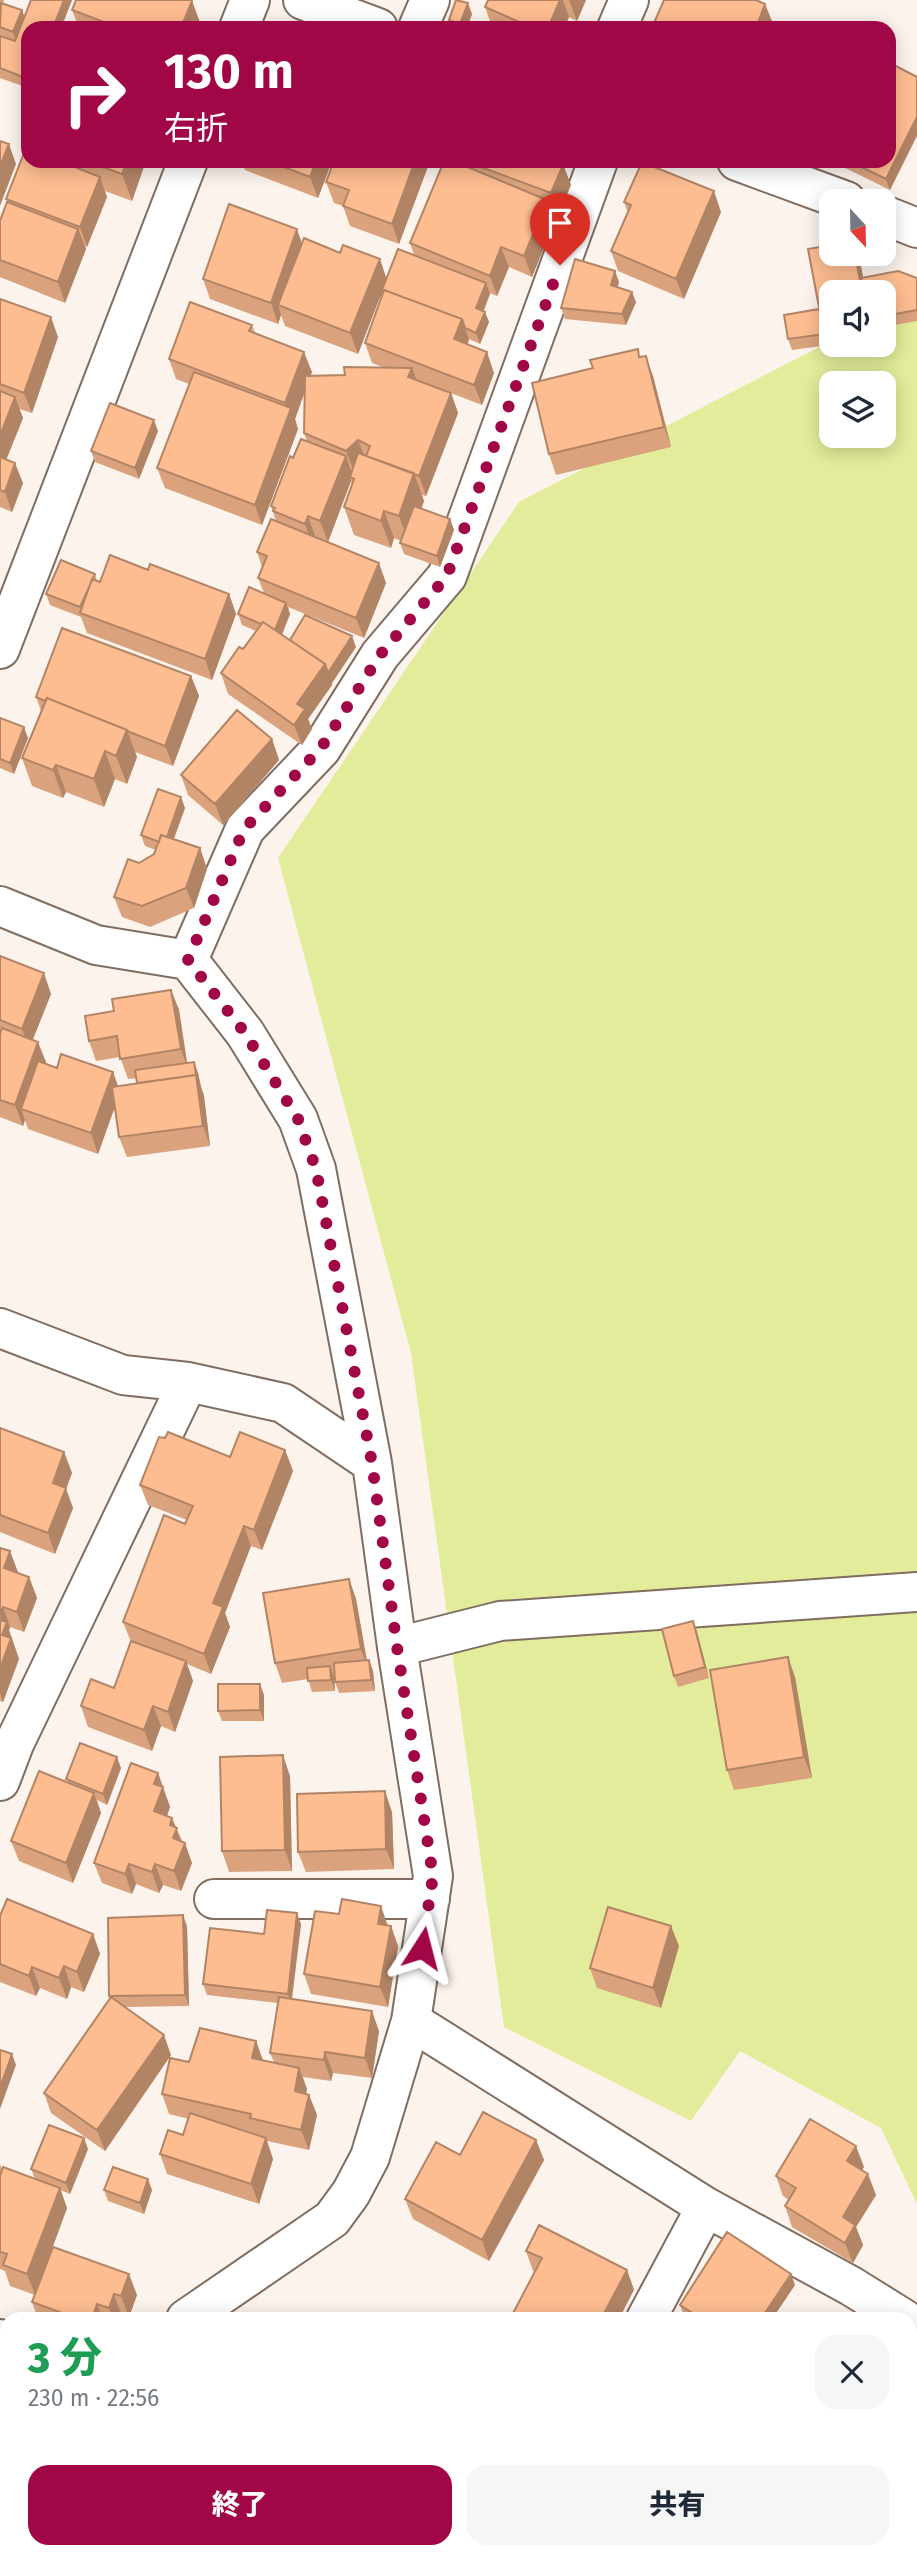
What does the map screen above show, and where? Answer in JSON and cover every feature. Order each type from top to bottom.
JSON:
[{"type":"street","points":[[242,21],[250,0]]},
{"type":"street","points":[[303,0],[359,21]]},
{"type":"street","points":[[421,21],[430,0]]},
{"type":"street","points":[[620,21],[629,0]]},
{"type":"street","points":[[0,649],[185,168]]},
{"type":"street","points":[[188,960],[244,829],[321,748],[380,655],[447,576],[595,168]]},
{"type":"street","points":[[756,168],[819,191]]},
{"type":"street","points":[[896,220],[917,228]]},
{"type":"street","points":[[0,906],[96,945],[188,960],[245,1033],[298,1119],[316,1169],[372,1463],[397,1647],[433,1876],[411,2021],[370,2157],[351,2193],[332,2219],[196,2312]]},
{"type":"street","points":[[0,1328],[124,1375],[188,1381],[283,1404],[372,1463]]},
{"type":"street","points":[[0,1781],[7,1742],[188,1381]]},
{"type":"street","points":[[397,1647],[500,1621],[917,1592]]},
{"type":"street","points":[[214,1899],[430,1899]]},
{"type":"street","points":[[411,2021],[706,2207],[851,2286],[893,2312]]},
{"type":"street","points":[[650,2312],[706,2207]]},
{"type":"green space","points":[[896,314],[917,314],[917,2204],[881,2128],[740,2051],[691,2121],[504,2027],[411,1353],[278,858],[519,502],[819,347],[819,357],[896,357]]},
{"type":"building","points":[[31,0],[64,0],[56,21],[23,21]]},
{"type":"building","points":[[76,0],[192,1],[184,21],[101,21],[72,10]]},
{"type":"building","points":[[456,0],[468,3],[461,21],[449,20]]},
{"type":"building","points":[[488,0],[560,0],[551,21],[517,21],[485,7]]},
{"type":"building","points":[[664,0],[756,0],[765,4],[759,21],[655,21]]},
{"type":"building","points":[[1,3],[22,10],[13,32],[0,27]]},
{"type":"building","points":[[21,26],[21,76],[0,68],[0,36],[15,41]]},
{"type":"building","points":[[896,66],[917,77],[917,117],[896,159]]},
{"type":"building","points":[[0,141],[9,144],[0,166]]},
{"type":"building","points":[[21,161],[21,168],[78,168],[100,177],[80,227],[6,199]]},
{"type":"building","points":[[106,168],[124,168],[122,174]]},
{"type":"building","points":[[286,168],[313,168],[310,177]]},
{"type":"building","points":[[331,168],[412,168],[392,224],[343,206],[349,190],[326,182]]},
{"type":"building","points":[[441,168],[470,168],[547,200],[524,256],[501,247],[490,276],[410,243]]},
{"type":"building","points":[[484,168],[562,168],[551,193]]},
{"type":"building","points":[[639,168],[657,168],[714,191],[676,279],[611,251],[631,205],[624,202]]},
{"type":"building","points":[[863,168],[892,168],[886,179]]},
{"type":"building","points":[[7,202],[78,229],[58,282],[0,260],[0,221]]},
{"type":"building","points":[[229,204],[297,229],[271,303],[203,279]]},
{"type":"building","points":[[304,238],[340,253],[343,245],[380,259],[350,333],[278,305]]},
{"type":"building","points":[[819,247],[819,266],[857,266],[860,280],[819,280],[819,307],[808,249]]},
{"type":"building","points":[[398,249],[486,283],[476,308],[485,312],[476,333],[465,328],[462,319],[384,290],[382,296],[380,295]]},
{"type":"building","points":[[575,259],[615,271],[611,285],[632,292],[622,314],[561,308]]},
{"type":"building","points":[[898,271],[917,278],[917,310],[896,314],[896,280],[861,278]]},
{"type":"building","points":[[384,290],[462,319],[454,339],[487,352],[474,385],[365,343]]},
{"type":"building","points":[[0,299],[51,317],[24,393],[0,384]]},
{"type":"building","points":[[190,302],[252,325],[249,331],[304,352],[285,403],[169,359]]},
{"type":"building","points":[[819,309],[819,335],[788,339],[784,315]]},
{"type":"building","points":[[638,349],[639,357],[646,356],[664,427],[549,454],[532,383],[593,368],[590,360]]},
{"type":"building","points":[[344,367],[412,368],[408,377],[451,393],[419,476],[366,456],[370,446],[358,440],[346,451],[304,433],[305,376],[345,375]]},
{"type":"building","points":[[194,372],[291,408],[255,505],[157,468]]},
{"type":"building","points":[[0,391],[15,397],[0,436]]},
{"type":"building","points":[[110,403],[154,420],[135,468],[91,451]]},
{"type":"building","points":[[301,439],[346,456],[320,521],[308,516],[305,524],[273,511],[275,508],[271,506],[290,456],[293,458]]},
{"type":"building","points":[[358,453],[414,473],[399,516],[384,511],[381,521],[344,507],[354,479],[350,477]]},
{"type":"building","points":[[0,457],[15,463],[5,492],[0,490]]},
{"type":"building","points":[[414,506],[450,519],[437,556],[400,543]]},
{"type":"building","points":[[271,519],[379,563],[356,618],[258,578],[267,556],[257,552]]},
{"type":"building","points":[[110,555],[148,570],[150,564],[229,594],[205,659],[80,613],[92,579],[100,582]]},
{"type":"building","points":[[61,560],[95,574],[80,607],[46,594]]},
{"type":"building","points":[[249,587],[286,603],[275,630],[263,622],[261,624],[238,614]]},
{"type":"building","points":[[305,615],[352,636],[328,673],[325,664],[290,640]]},
{"type":"building","points":[[263,622],[325,664],[297,704],[305,709],[294,725],[221,673],[239,647],[243,649]]},
{"type":"building","points":[[62,628],[191,676],[165,746],[47,698],[45,701],[36,697]]},
{"type":"building","points":[[47,698],[127,730],[116,756],[105,751],[94,779],[56,765],[53,770],[22,758]]},
{"type":"building","points":[[237,710],[272,739],[215,804],[181,775]]},
{"type":"building","points":[[0,718],[24,727],[10,763],[0,759]]},
{"type":"building","points":[[158,789],[181,797],[167,837],[161,835],[159,842],[141,835]]},
{"type":"building","points":[[161,835],[200,848],[186,888],[142,906],[114,897],[128,859],[139,863],[154,854]]},
{"type":"building","points":[[0,956],[44,973],[22,1029],[0,1020]]},
{"type":"building","points":[[171,990],[181,1049],[120,1059],[117,1036],[89,1041],[85,1016],[114,1011],[112,999]]},
{"type":"building","points":[[2,1028],[38,1042],[15,1105],[0,1100]]},
{"type":"building","points":[[61,1054],[113,1072],[91,1133],[21,1109],[38,1061],[57,1068]]},
{"type":"building","points":[[194,1062],[197,1080],[196,1075],[137,1083],[135,1070]]},
{"type":"building","points":[[196,1075],[203,1126],[119,1137],[112,1087]]},
{"type":"building","points":[[0,1428],[64,1452],[53,1483],[66,1488],[48,1533],[0,1515]]},
{"type":"building","points":[[168,1432],[230,1457],[240,1432],[285,1450],[254,1530],[244,1526],[213,1603],[223,1607],[204,1654],[123,1622],[164,1515],[185,1524],[193,1506],[140,1485],[159,1437],[165,1438]]},
{"type":"building","points":[[0,1548],[10,1551],[4,1568],[29,1577],[17,1612],[3,1607],[0,1614]]},
{"type":"building","points":[[349,1579],[361,1649],[275,1663],[263,1593]]},
{"type":"building","points":[[0,1620],[7,1622],[2,1635],[11,1638],[0,1669]]},
{"type":"building","points":[[693,1621],[705,1667],[674,1676],[662,1629]]},
{"type":"building","points":[[131,1641],[186,1661],[168,1712],[153,1706],[144,1730],[81,1706],[91,1679],[114,1688]]},
{"type":"building","points":[[788,1657],[804,1757],[727,1770],[710,1670]]},
{"type":"building","points":[[369,1660],[371,1680],[335,1682],[334,1663]]},
{"type":"building","points":[[330,1666],[331,1680],[308,1681],[307,1668]]},
{"type":"building","points":[[218,1684],[260,1684],[260,1710],[218,1711]]},
{"type":"building","points":[[80,1743],[117,1757],[103,1794],[66,1779]]},
{"type":"building","points":[[283,1755],[285,1850],[222,1851],[220,1757]]},
{"type":"building","points":[[131,1763],[158,1773],[154,1784],[163,1787],[154,1811],[172,1818],[170,1825],[177,1828],[173,1838],[185,1843],[174,1871],[155,1864],[152,1872],[129,1864],[125,1874],[94,1863]]},
{"type":"building","points":[[39,1771],[94,1793],[66,1863],[11,1841]]},
{"type":"building","points":[[385,1791],[386,1849],[298,1852],[297,1794]]},
{"type":"building","points":[[7,1899],[93,1934],[77,1972],[64,1966],[59,1978],[32,1967],[29,1976],[0,1964],[0,1916]]},
{"type":"building","points":[[342,1899],[381,1906],[378,1924],[391,1926],[380,1987],[304,1974],[315,1911],[339,1914]]},
{"type":"building","points":[[608,1907],[671,1926],[653,1988],[590,1968]]},
{"type":"building","points":[[267,1910],[297,1913],[288,1994],[203,1984],[210,1928],[264,1934]]},
{"type":"building","points":[[183,1915],[185,1995],[109,1996],[108,1918]]},
{"type":"building","points":[[111,1997],[164,2035],[97,2130],[44,2093]]},
{"type":"building","points":[[279,1997],[372,2011],[365,2058],[325,2052],[324,2060],[270,2053]]},
{"type":"building","points":[[200,2028],[256,2041],[252,2058],[299,2068],[295,2091],[309,2095],[301,2130],[250,2118],[251,2114],[162,2094],[170,2058],[189,2062]]},
{"type":"building","points":[[0,2050],[12,2054],[0,2088]]},
{"type":"building","points":[[483,2112],[536,2140],[482,2240],[405,2199],[436,2142],[460,2155]]},
{"type":"building","points":[[190,2113],[266,2138],[251,2184],[160,2154],[168,2130],[183,2135]]},
{"type":"building","points":[[810,2119],[856,2146],[847,2161],[868,2174],[843,2217],[855,2225],[845,2243],[785,2206],[796,2188],[776,2176]]},
{"type":"building","points":[[49,2125],[84,2138],[66,2183],[31,2169]]},
{"type":"building","points":[[3,2167],[60,2188],[27,2274],[3,2265],[7,2254],[0,2252],[0,2176]]},
{"type":"building","points":[[113,2167],[148,2179],[140,2203],[104,2190]]},
{"type":"building","points":[[539,2225],[627,2270],[605,2312],[514,2312],[542,2258],[526,2251]]},
{"type":"building","points":[[727,2232],[791,2274],[766,2312],[691,2312],[680,2305]]},
{"type":"building","points":[[53,2247],[129,2274],[121,2296],[114,2294],[109,2308],[97,2304],[94,2312],[59,2312],[32,2302]]},
{"type":"route","points":[[422,1948],[433,1876],[397,1647],[372,1463],[316,1169],[298,1119],[245,1033],[188,960],[244,829],[321,748],[380,655],[447,576],[560,265]]}]
